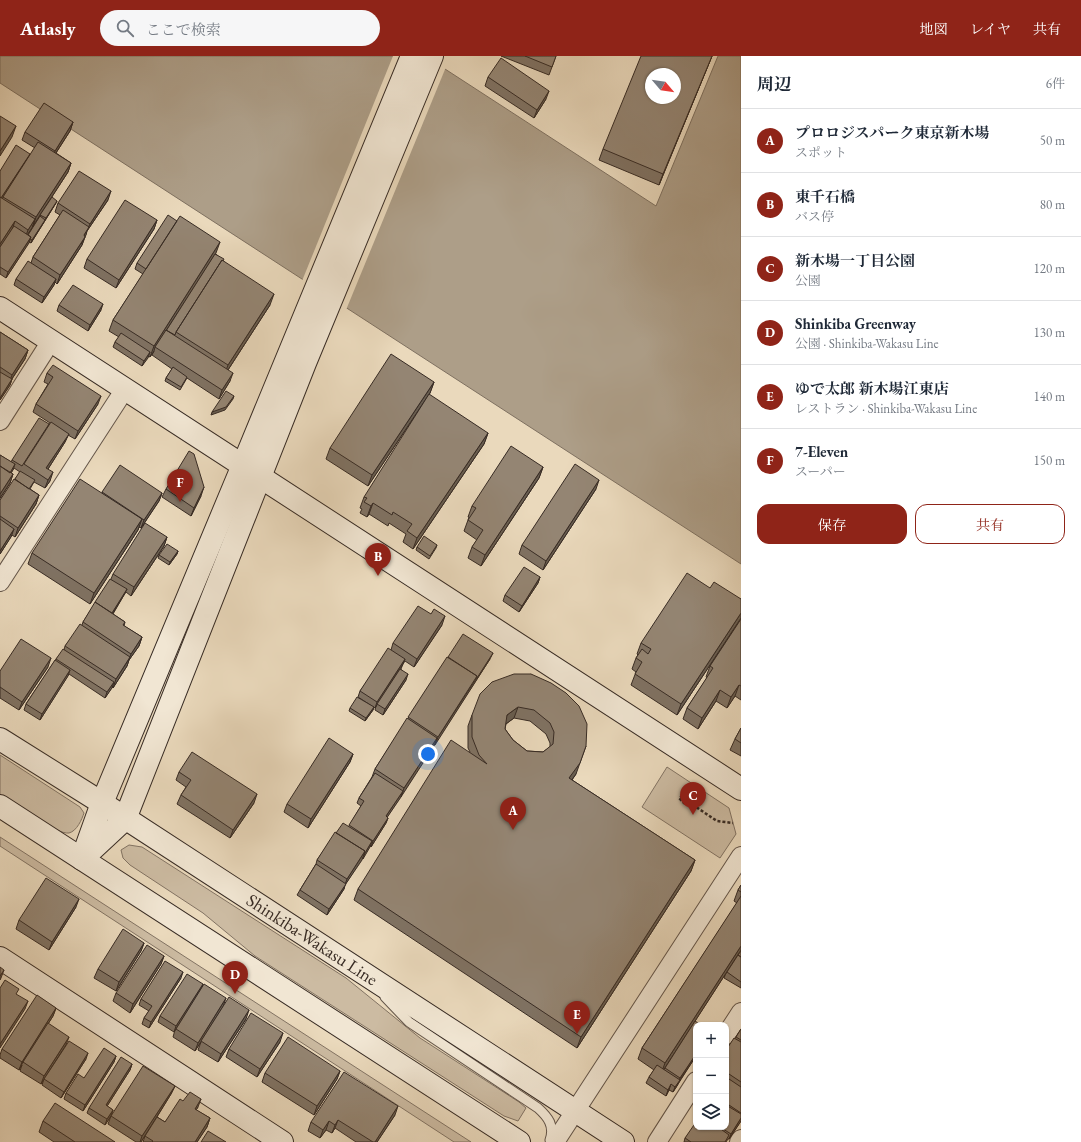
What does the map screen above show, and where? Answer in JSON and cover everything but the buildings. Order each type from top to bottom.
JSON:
[{"type":"street","points":[[82,859],[125,819],[252,471],[297,358],[412,56]]},
{"type":"street","points":[[297,358],[432,56]]},
{"type":"street","points":[[0,308],[741,789]]},
{"type":"street","points":[[0,421],[51,341]]},
{"type":"street","points":[[0,582],[125,389]]},
{"type":"street","points":[[82,859],[102,803],[252,471]]},
{"type":"street","name":"Shinkiba-Wakasu Line","points":[[0,739],[102,803],[622,1142]]},
{"type":"street","points":[[0,806],[519,1142]]},
{"type":"street","points":[[555,1142],[741,856]]},
{"type":"street","points":[[0,958],[282,1142]]},
{"type":"street","points":[[729,1030],[741,1012]]},
{"type":"street","points":[[657,1142],[693,1086]]},
{"type":"street","points":[[739,1142],[741,1138]]},
{"type":"lane","points":[[360,972],[409,1022],[532,1104],[546,1115],[553,1132],[550,1142]]},
{"type":"lane","points":[[567,1142],[567,1134],[575,1111]]},
{"type":"path","points":[[692,784],[685,794],[679,798],[684,803],[693,805],[717,821],[733,822]]},
{"type":"shaded area","points":[[0,56],[425,56],[656,206],[718,56],[741,56],[741,564],[0,83]]},
{"type":"shaded area","points":[[0,755],[80,807],[84,813],[79,824],[72,832],[63,832],[45,824],[0,796]]},
{"type":"shaded area","points":[[667,767],[729,808],[736,834],[720,858],[642,807]]},
{"type":"shaded area","points":[[0,837],[471,1142],[454,1142],[0,846]]},
{"type":"shaded area","points":[[129,845],[142,847],[346,978],[420,1038],[519,1102],[526,1108],[518,1121],[504,1116],[255,956],[203,913],[130,865],[123,858],[121,850]]},
{"type":"pier","points":[[393,56],[429,56],[446,67],[346,310],[302,281]]},
{"type":"place","name":"7-Eleven","points":[[180,502]]},
{"type":"place","name":"東千石橋","points":[[378,576]]},
{"type":"place","name":"新木場一丁目公園","points":[[693,815]]},
{"type":"place","name":"プロロジスパーク東京新木場","points":[[513,830]]},
{"type":"place","name":"Shinkiba Greenway","points":[[235,994]]},
{"type":"place","name":"ゆで太郎 新木場江東店","points":[[577,1034]]}]
